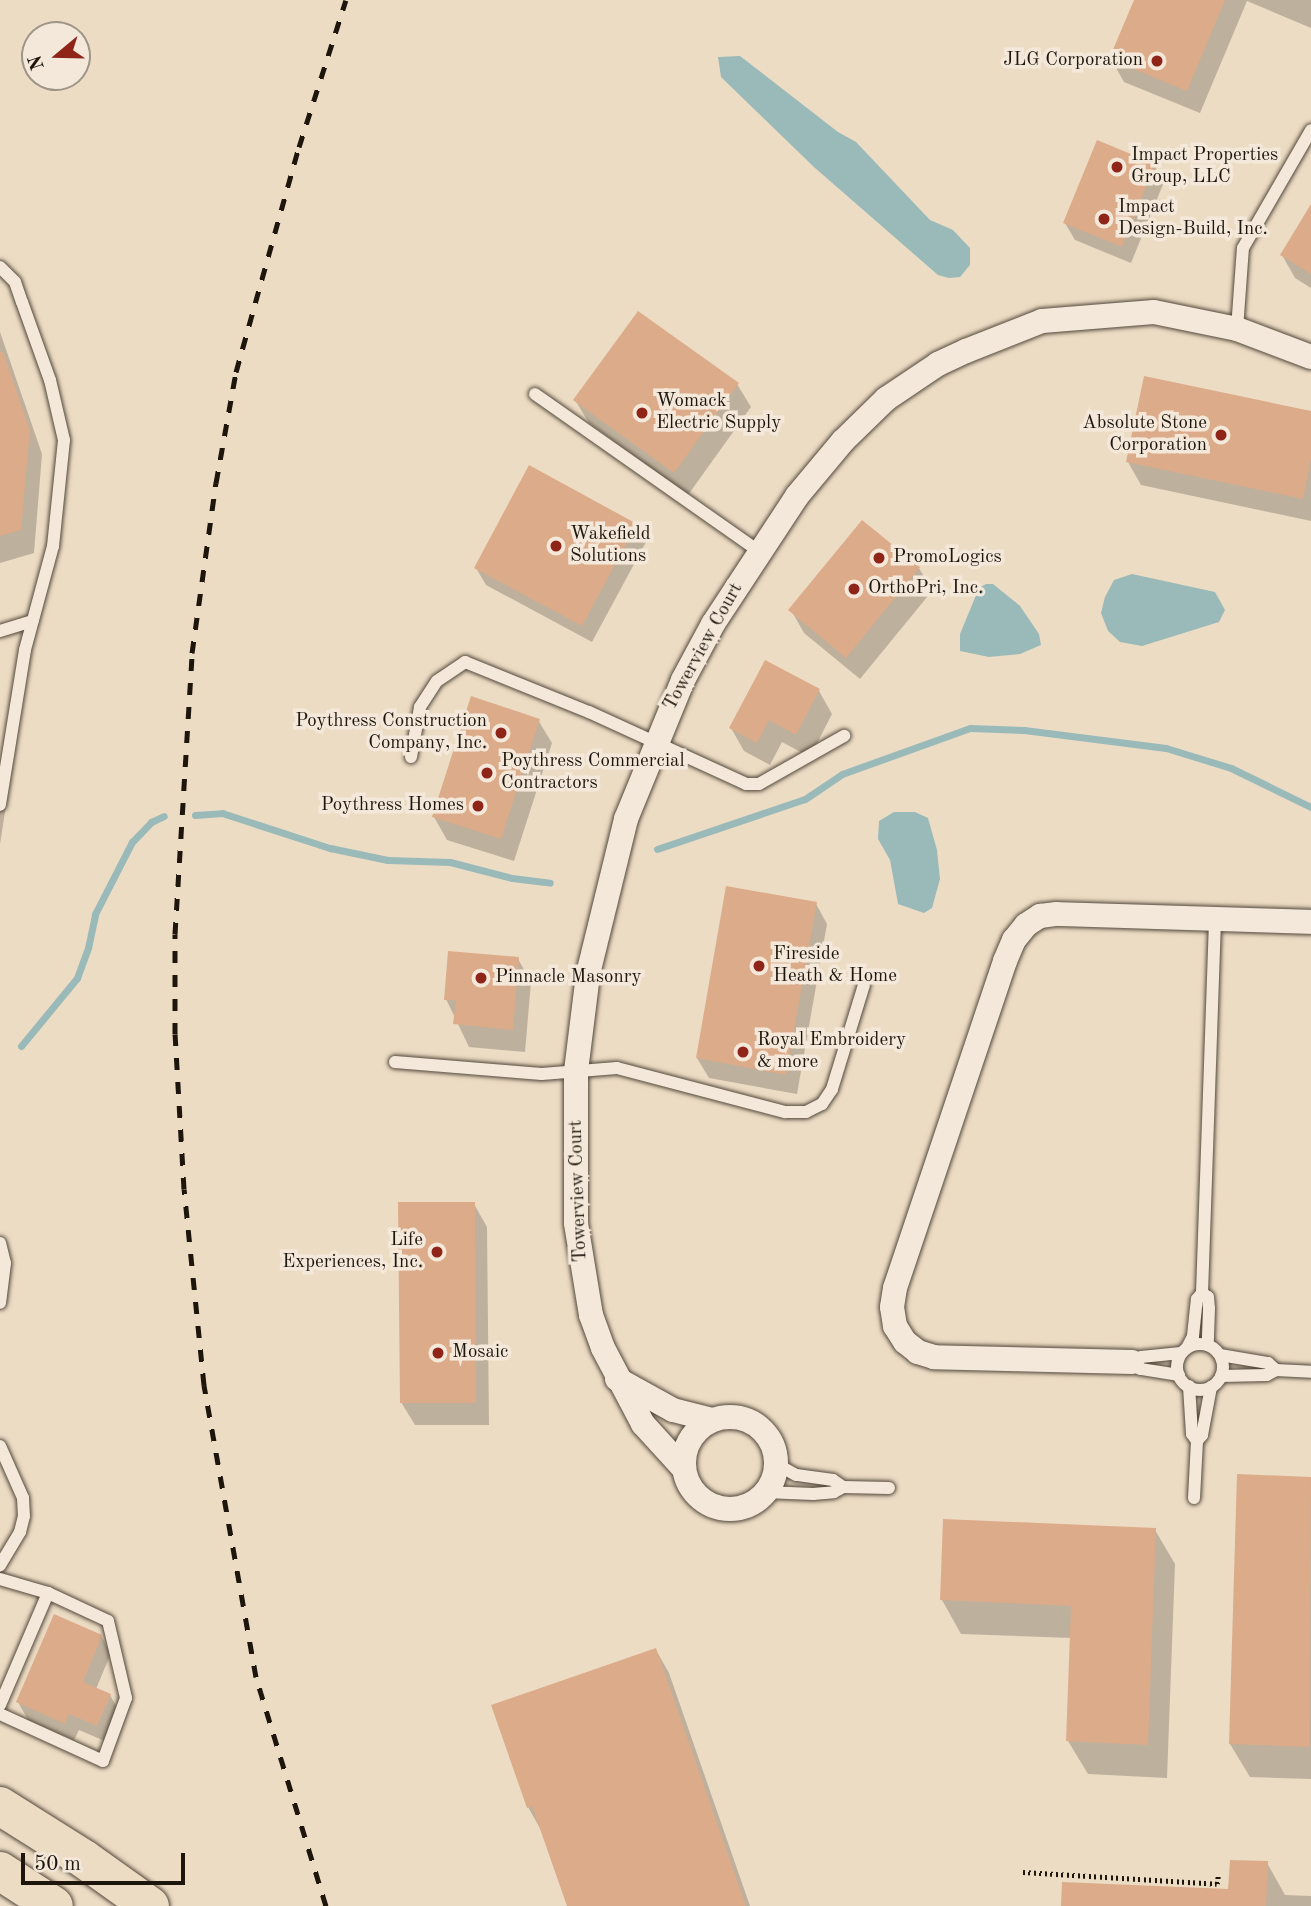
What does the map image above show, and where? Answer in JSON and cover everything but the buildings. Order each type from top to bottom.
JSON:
[{"type":"main road","points":[[0,1806],[84,1859],[150,1906]]},
{"type":"main road","points":[[0,1871],[54,1906]]},
{"type":"street","name":"Towerview Court","points":[[684,1469],[643,1424],[617,1379],[591,1315],[582,1271],[575,1164],[576,1071],[588,974],[606,892],[626,819],[683,680],[758,551],[797,496],[843,441],[886,399],[938,364],[1042,321],[1154,312],[1237,329],[1311,357]]},
{"type":"street","points":[[1132,1362],[944,1357],[918,1352],[905,1342],[895,1326],[892,1307],[895,1288],[1005,961],[1014,940],[1026,925],[1040,916],[1057,914],[1311,922]]},
{"type":"street","points":[[617,1379],[673,1410],[712,1420],[742,1418],[756,1425],[766,1435],[774,1449],[776,1464],[773,1479],[765,1492],[754,1502],[740,1508],[724,1509],[710,1505],[697,1496],[684,1469],[690,1440],[699,1428],[712,1420]]},
{"type":"lane","points":[[1237,329],[1243,248],[1311,130]]},
{"type":"lane","points":[[0,267],[15,282],[50,380],[64,440],[53,546],[32,621],[0,805]]},
{"type":"lane","points":[[535,394],[758,551]]},
{"type":"lane","points":[[0,631],[32,621]]},
{"type":"lane","points":[[411,757],[420,707],[437,681],[465,662],[589,712],[746,783],[759,784],[844,736]]},
{"type":"lane","points":[[1179,1375],[1184,1351],[1193,1336],[1197,1299],[1202,1293],[1215,921]]},
{"type":"lane","points":[[395,1062],[542,1074],[617,1068],[785,1112],[806,1112],[822,1104],[832,1089],[864,985]]},
{"type":"lane","points":[[0,1243],[5,1264],[0,1303]]},
{"type":"lane","points":[[1202,1293],[1208,1297],[1208,1345]]},
{"type":"lane","points":[[1211,1387],[1196,1389],[1189,1386],[1179,1375],[1140,1369],[1132,1362],[1141,1357],[1184,1351],[1194,1345],[1208,1345],[1220,1355],[1268,1363],[1276,1370]]},
{"type":"lane","points":[[1194,1498],[1197,1441],[1202,1435],[1211,1387],[1221,1376],[1223,1369],[1220,1355]]},
{"type":"lane","points":[[1221,1376],[1267,1375],[1276,1370],[1311,1372]]},
{"type":"lane","points":[[1189,1386],[1192,1434],[1197,1441]]},
{"type":"lane","points":[[0,1446],[23,1498],[24,1516],[20,1532],[0,1564]]},
{"type":"lane","points":[[776,1464],[796,1475],[833,1480],[843,1487]]},
{"type":"lane","points":[[765,1492],[813,1494],[834,1492],[843,1487],[889,1488]]},
{"type":"lane","points":[[0,1579],[48,1593],[108,1621],[126,1698],[103,1761],[0,1714]]},
{"type":"lane","points":[[0,1705],[48,1593]]},
{"type":"path","points":[[1023,1872],[1217,1884],[1218,1876]]},
{"type":"water","points":[[740,56],[838,132],[856,142],[930,220],[953,230],[970,248],[970,265],[960,277],[938,275],[815,168],[721,77],[718,57]]},
{"type":"water","points":[[1132,574],[1215,592],[1225,610],[1219,622],[1142,646],[1120,642],[1108,631],[1101,613],[1105,597],[1114,580]]},
{"type":"water","points":[[993,584],[1020,606],[1039,634],[1041,645],[1020,654],[989,657],[960,651],[960,634],[979,588]]},
{"type":"water","points":[[894,812],[915,812],[928,818],[937,850],[940,879],[932,908],[924,913],[898,904],[890,860],[878,839],[879,821]]},
{"type":"waterway","points":[[657,849],[805,799],[842,774],[970,728],[1024,730],[1166,748],[1231,768],[1311,807]]},
{"type":"waterway","points":[[195,815],[222,813],[330,848],[388,860],[450,862],[512,878],[550,883]]},
{"type":"waterway","points":[[21,1046],[77,978],[88,948],[95,914],[132,842],[151,822],[164,816]]},
{"type":"railway","points":[[326,1906],[256,1677],[204,1385],[184,1189],[175,1034],[175,934],[192,653],[216,483],[236,372],[299,147],[346,0]]},
{"type":"place","name":"JLG Corporation","points":[[1157,61]]},
{"type":"place","name":"Impact Properties Group, LLC","points":[[1117,167]]},
{"type":"place","name":"Impact Design-Build, Inc.","points":[[1104,219]]},
{"type":"place","name":"Womack Electric Supply","points":[[642,413]]},
{"type":"place","name":"Absolute Stone Corporation","points":[[1221,435]]},
{"type":"place","name":"Wakefield Solutions","points":[[556,546]]},
{"type":"place","name":"PromoLogics","points":[[879,558]]},
{"type":"place","name":"OrthoPri, Inc.","points":[[854,589]]},
{"type":"place","name":"Poythress Construction Company, Inc.","points":[[501,733]]},
{"type":"place","name":"Poythress Commercial Contractors","points":[[487,773]]},
{"type":"place","name":"Poythress Homes","points":[[478,806]]},
{"type":"place","name":"Fireside Heath & Home","points":[[759,966]]},
{"type":"place","name":"Pinnacle Masonry","points":[[481,978]]},
{"type":"place","name":"Royal Embroidery & more","points":[[743,1052]]},
{"type":"place","name":"Life Experiences, Inc.","points":[[437,1252]]},
{"type":"place","name":"Mosaic","points":[[438,1353]]}]
